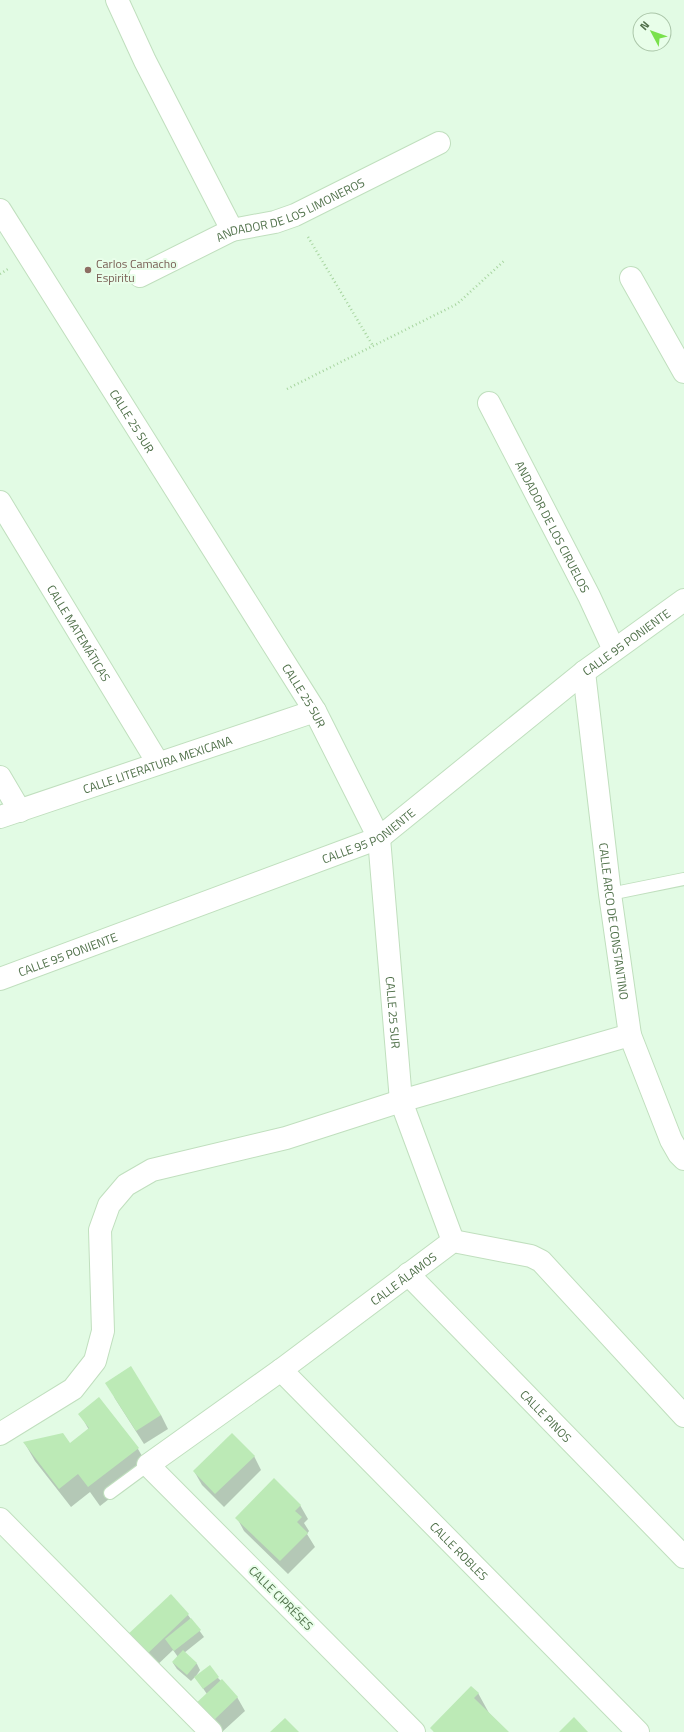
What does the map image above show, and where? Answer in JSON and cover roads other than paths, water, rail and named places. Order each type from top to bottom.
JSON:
[{"type":"street","points":[[117,0],[145,61],[232,230]]},
{"type":"street","name":"ANDADOR DE LOS LIMONEROS","points":[[140,276],[232,230],[275,222],[295,215],[439,143]]},
{"type":"street","name":"CALLE 25 SUR","points":[[0,210],[315,711],[379,838],[401,1100],[453,1240]]},
{"type":"street","points":[[631,278],[684,372]]},
{"type":"street","name":"ANDADOR DE LOS CIRUELOS","points":[[489,404],[589,596],[614,650]]},
{"type":"street","name":"CALLE MATEMÁTICAS","points":[[0,502],[158,763]]},
{"type":"street","name":"CALLE 95 PONIENTE","points":[[0,979],[379,838],[584,672],[684,600]]},
{"type":"street","name":"CALLE ARCO DE CONSTANTINO","points":[[584,672],[610,894],[630,1035],[672,1140],[679,1154],[684,1159]]},
{"type":"street","name":"CALLE LITERATURA MEXICANA","points":[[10,814],[315,711]]},
{"type":"street","points":[[0,777],[10,814]]},
{"type":"street","points":[[0,1434],[73,1389],[95,1361],[103,1331],[100,1230],[108,1205],[126,1185],[152,1170],[286,1138],[401,1100],[630,1035]]},
{"type":"street","points":[[453,1240],[531,1256],[541,1261],[684,1416]]},
{"type":"street","name":"CALLE ÁLAMOS","points":[[148,1465],[281,1370],[453,1240]]},
{"type":"street","name":"CALLE PINOS","points":[[408,1274],[684,1558]]},
{"type":"street","name":"CALLE ROBLES","points":[[281,1370],[638,1732]]},
{"type":"street","name":"CALLE CIPRÉSES","points":[[148,1465],[414,1732]]},
{"type":"street","points":[[0,1519],[211,1732]]},
{"type":"lane","points":[[610,894],[684,879]]},
{"type":"lane","name":"CALLE ÁLAMOS","points":[[110,1494],[148,1465]]},
{"type":"place","name":"Carlos Camacho Espiritu","points":[[88,270]]}]
